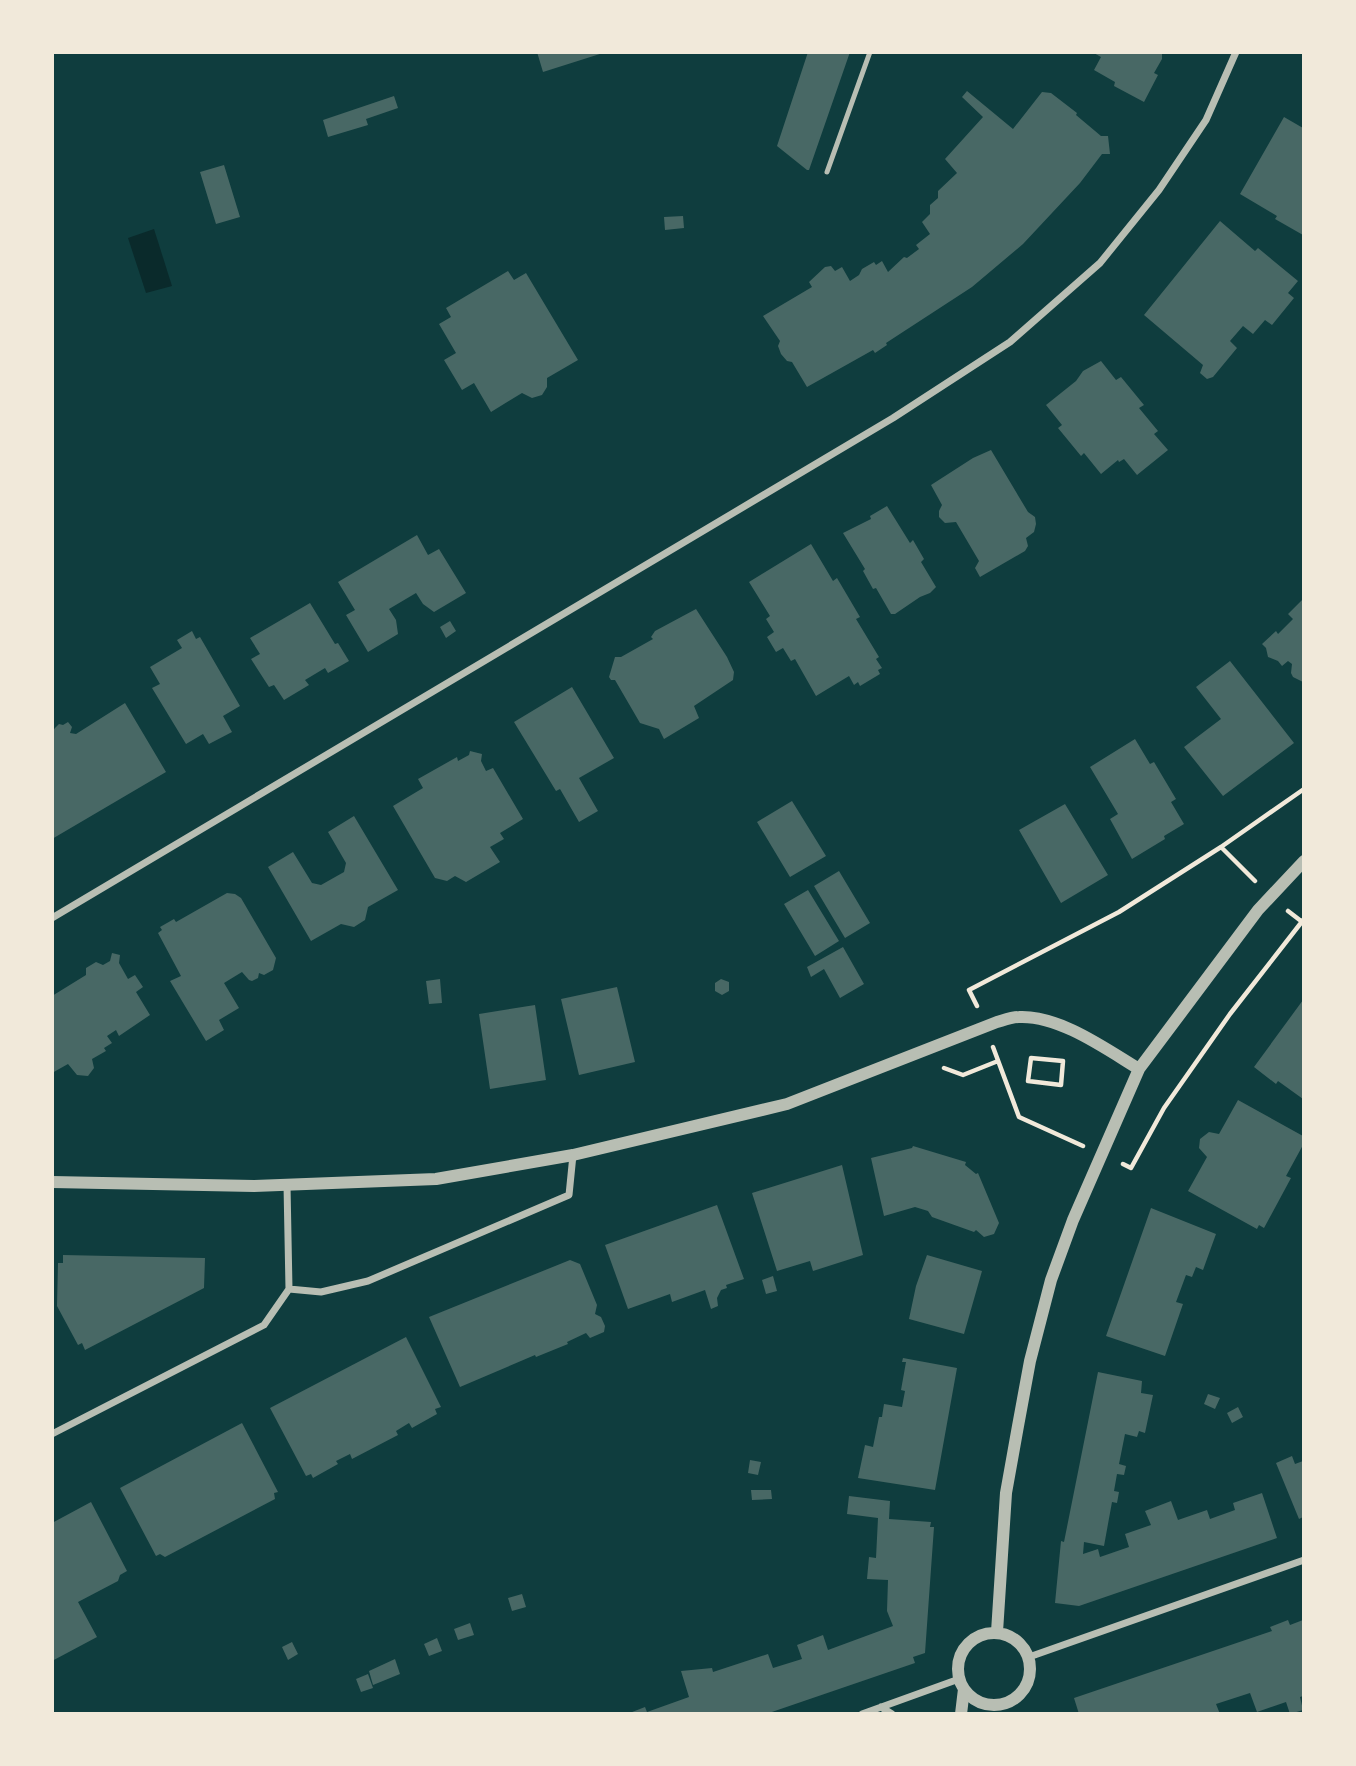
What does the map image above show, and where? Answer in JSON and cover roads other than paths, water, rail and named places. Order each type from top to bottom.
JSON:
[{"type":"street","points":[[52,918],[893,418],[1010,342],[1100,263],[1159,190],[1206,120],[1236,52]]},
{"type":"street","points":[[997,1632],[1006,1493],[1030,1361],[1051,1280],[1100,1153],[1139,1069],[1258,910],[1304,861]]},
{"type":"street","points":[[52,1182],[287,1185],[436,1179],[573,1155],[788,1104],[1018,1017],[1047,1020],[1094,1042],[1139,1069]]},
{"type":"street","points":[[289,1289],[321,1292],[368,1281],[569,1195],[573,1155]]},
{"type":"street","points":[[52,1434],[264,1325],[289,1289],[287,1185]]},
{"type":"street","points":[[1029,1657],[1304,1560]]},
{"type":"street","points":[[961,1684],[973,1698],[996,1709],[1020,1694],[1027,1683],[1029,1657],[1017,1640],[1008,1634],[983,1634],[971,1641],[962,1651],[958,1665],[961,1713]]},
{"type":"street","points":[[862,1713],[961,1684]]},
{"type":"street","points":[[881,1707],[892,1713]]},
{"type":"lane","points":[[827,172],[870,52]]},
{"type":"water","points":[[154,229],[172,286],[146,293],[128,238]]}]
